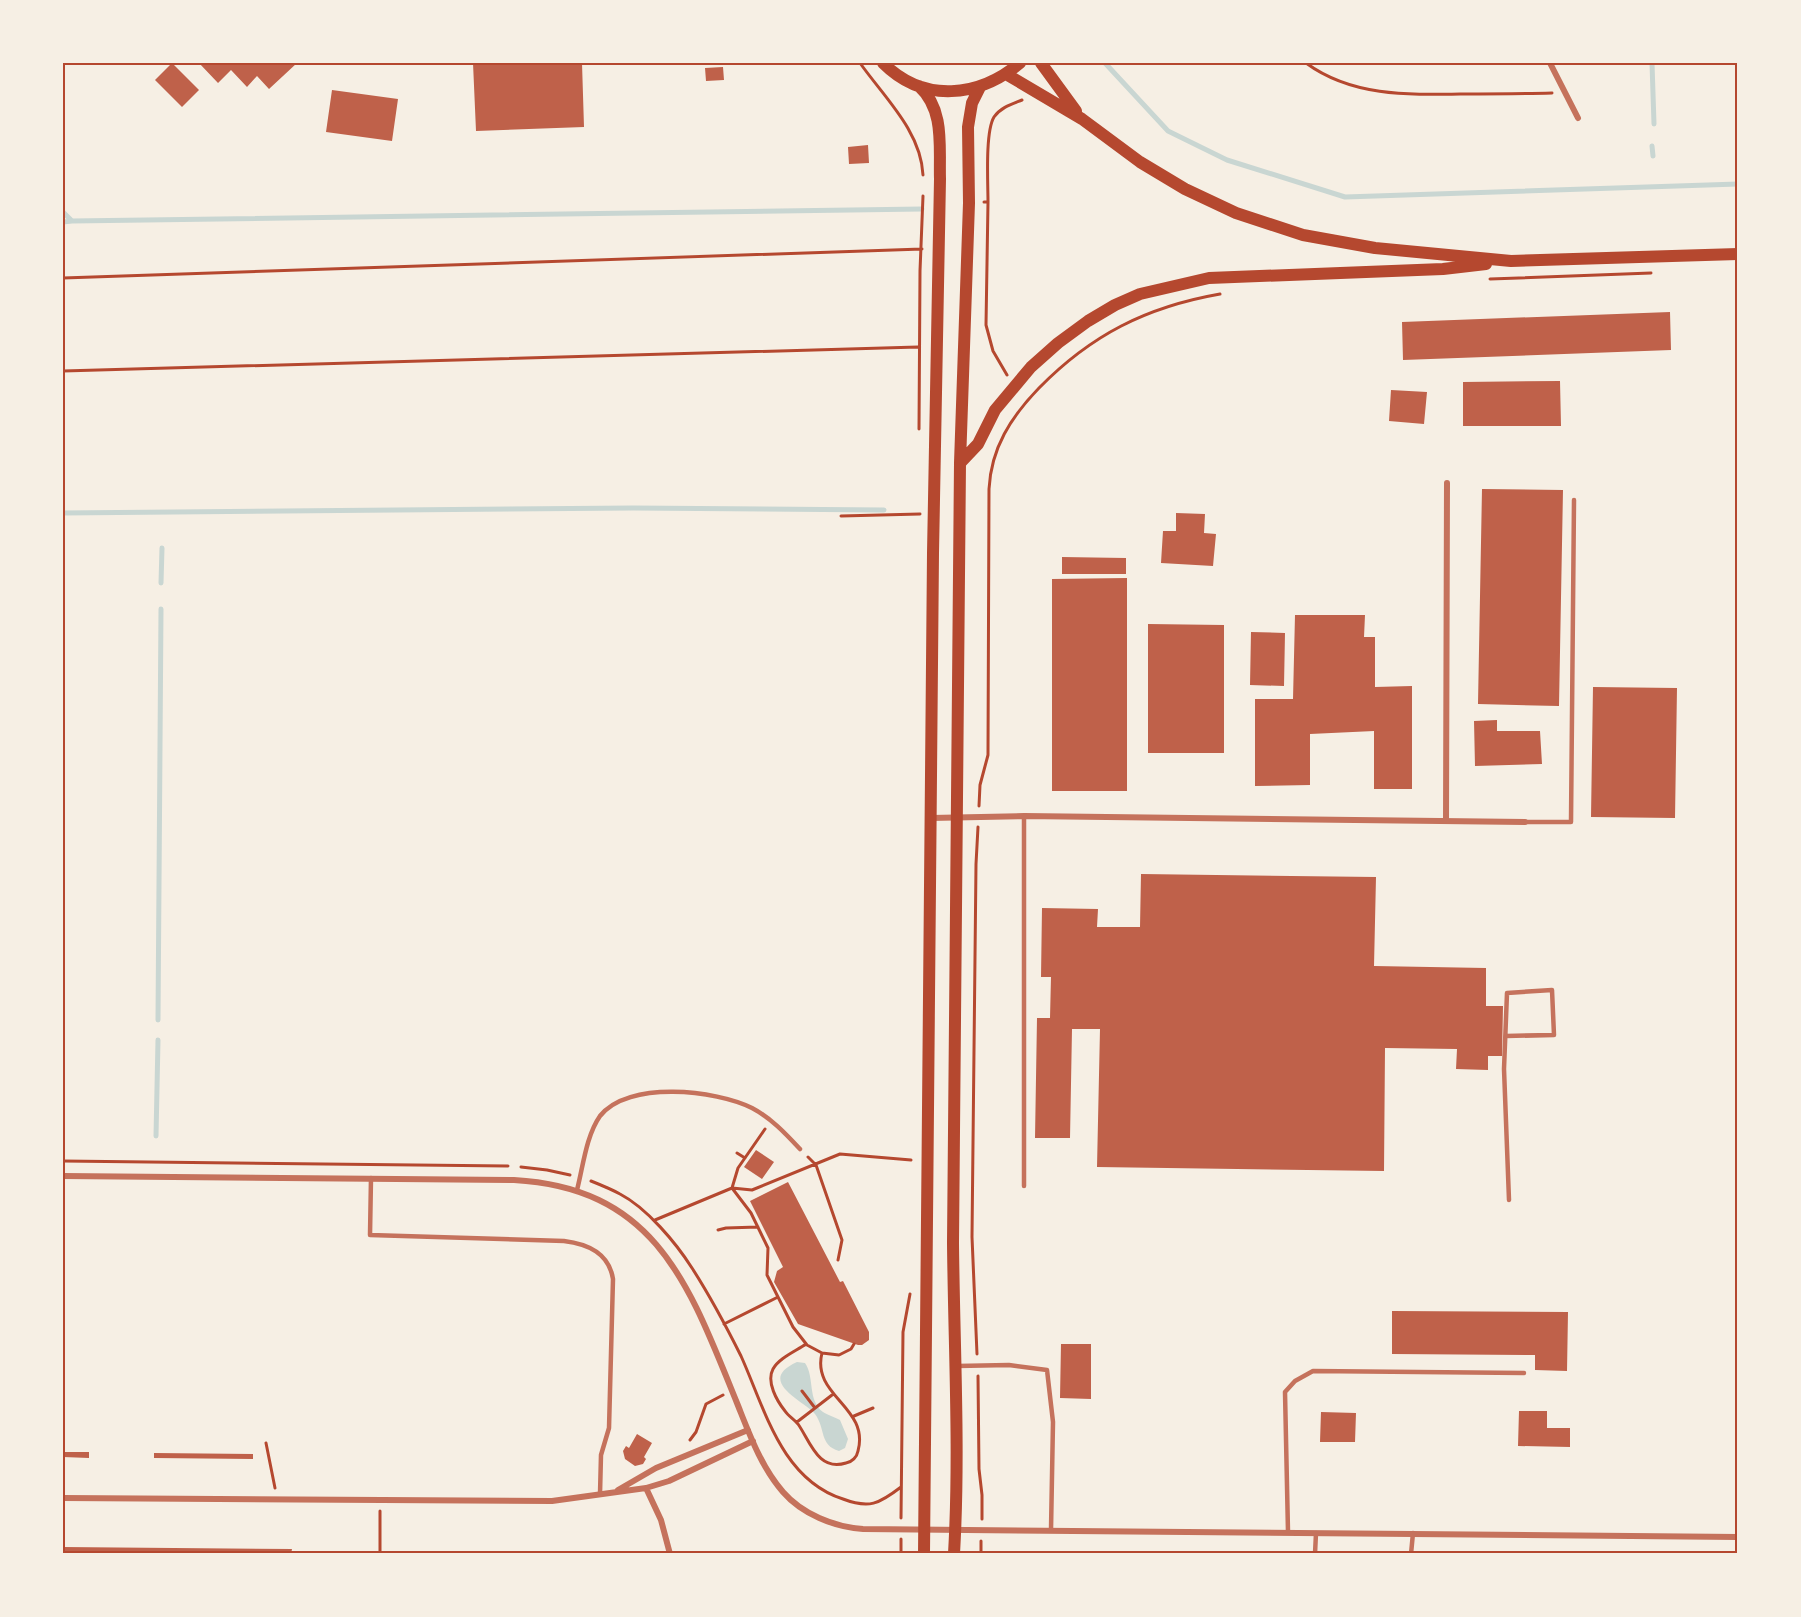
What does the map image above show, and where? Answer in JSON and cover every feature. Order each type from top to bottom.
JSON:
[{"type":"main road","points":[[883,63],[903,79],[919,86],[946,91],[980,87],[1006,74],[1020,63]]},
{"type":"main road","points":[[1041,63],[1082,119]]},
{"type":"main road","points":[[1006,74],[1082,119],[1140,162],[1185,189],[1236,213],[1304,236],[1376,248],[1511,261]]},
{"type":"main road","points":[[919,86],[933,103],[939,122],[924,1554]]},
{"type":"main road","points":[[954,1554],[958,1487],[953,1243],[960,463],[969,203],[969,117],[972,103],[980,87]]},
{"type":"main road","points":[[960,463],[978,444],[995,410],[1015,383],[1058,343],[1100,313],[1140,294],[1171,286],[1230,277],[1443,269],[1511,261],[1738,254]]},
{"type":"street","points":[[1550,63],[1578,118]]},
{"type":"street","points":[[1446,820],[1447,483]]},
{"type":"street","points":[[931,818],[1024,816],[1525,822]]},
{"type":"street","points":[[63,1176],[523,1180],[552,1183],[577,1190],[607,1203],[652,1239],[688,1289],[753,1441],[769,1472],[784,1494],[816,1516],[854,1529],[1738,1537]]},
{"type":"street","points":[[615,1491],[656,1468],[748,1430]]},
{"type":"street","points":[[63,1498],[533,1502],[571,1499],[646,1488],[669,1481],[753,1441]]},
{"type":"street","points":[[646,1488],[661,1520],[670,1554]]},
{"type":"lane","points":[[1525,822],[1571,822],[1574,500]]},
{"type":"lane","points":[[1024,816],[1024,1186]]},
{"type":"lane","points":[[1506,1036],[1554,1035],[1552,990],[1507,993],[1504,1069],[1509,1200]]},
{"type":"lane","points":[[577,1190],[594,1126],[601,1114],[613,1104],[663,1091],[718,1096],[750,1107],[772,1120],[800,1149]]},
{"type":"lane","points":[[371,1178],[370,1235],[564,1241],[592,1249],[606,1260],[612,1271],[613,1279],[612,1371],[609,1428],[602,1455],[600,1494]]},
{"type":"lane","points":[[957,1366],[1009,1365],[1047,1370],[1054,1433],[1052,1530]]},
{"type":"lane","points":[[1288,1532],[1285,1392],[1295,1381],[1313,1371],[1524,1373]]},
{"type":"lane","points":[[1315,1554],[1316,1532]]},
{"type":"lane","points":[[1411,1554],[1413,1533]]},
{"type":"path","points":[[860,63],[910,131],[923,165],[924,176]]},
{"type":"path","points":[[1306,63],[1329,77],[1352,86],[1396,94],[1565,93]]},
{"type":"path","points":[[1030,398],[997,360],[988,339],[986,325],[988,202],[990,136],[994,118],[1002,108],[1037,91]]},
{"type":"path","points":[[63,371],[918,346],[923,194]]},
{"type":"path","points":[[923,202],[939,202]]},
{"type":"path","points":[[969,203],[988,202]]},
{"type":"path","points":[[63,278],[939,249]]},
{"type":"path","points":[[1481,280],[1652,273]]},
{"type":"path","points":[[981,1554],[978,1365],[972,1237],[976,864],[980,785],[988,755],[989,479],[998,446],[1018,411],[1064,363],[1111,330],[1182,301],[1225,293]]},
{"type":"path","points":[[841,516],[907,514]]},
{"type":"path","points":[[732,1188],[738,1168],[772,1120]]},
{"type":"path","points":[[737,1152],[745,1158]]},
{"type":"path","points":[[655,1220],[732,1188],[752,1190],[840,1154],[911,1160]]},
{"type":"path","points":[[63,1161],[506,1166],[547,1170],[580,1177],[622,1194],[655,1220],[691,1266],[724,1324],[785,1454],[804,1476],[830,1494],[850,1502],[868,1504],[884,1500],[901,1487],[903,1332],[910,1286]]},
{"type":"path","points":[[816,1165],[842,1240],[838,1260]]},
{"type":"path","points":[[732,1188],[751,1213],[768,1248],[767,1275],[793,1327],[806,1344],[822,1353],[839,1355],[851,1349],[854,1344]]},
{"type":"path","points":[[718,1230],[758,1227]]},
{"type":"path","points":[[724,1324],[778,1297]]},
{"type":"path","points":[[806,1344],[778,1362],[772,1370],[771,1382],[776,1397],[786,1413],[797,1422],[811,1448],[819,1457],[829,1463],[839,1465],[849,1463],[858,1454],[859,1428],[854,1416],[832,1395],[822,1368],[822,1353]]},
{"type":"path","points":[[678,1459],[682,1448],[694,1435],[706,1404],[752,1382]]},
{"type":"path","points":[[802,1391],[815,1408]]},
{"type":"path","points":[[797,1422],[832,1395]]},
{"type":"path","points":[[854,1416],[873,1408]]},
{"type":"path","points":[[266,1443],[275,1500]]},
{"type":"path","points":[[380,1501],[380,1554]]},
{"type":"shaded area","points":[[797,1362],[805,1363],[808,1369],[818,1407],[840,1420],[848,1439],[845,1448],[839,1451],[828,1445],[815,1414],[793,1397],[781,1383],[781,1376],[785,1369]]},
{"type":"building","points":[[172,63],[199,90],[182,107],[155,80]]},
{"type":"building","points":[[199,63],[297,63],[269,89],[257,76],[247,87],[231,70],[218,83]]},
{"type":"building","points":[[473,63],[582,63],[584,127],[476,131]]},
{"type":"building","points":[[723,67],[724,80],[706,81],[705,68]]},
{"type":"building","points":[[332,90],[398,99],[392,141],[326,132]]},
{"type":"building","points":[[868,145],[869,163],[849,164],[848,147]]},
{"type":"building","points":[[1670,312],[1671,350],[1403,360],[1402,322]]},
{"type":"building","points":[[1560,381],[1561,426],[1463,426],[1463,382]]},
{"type":"building","points":[[1391,390],[1427,392],[1424,424],[1389,421]]},
{"type":"building","points":[[1482,489],[1563,490],[1559,706],[1478,704]]},
{"type":"building","points":[[1176,513],[1205,514],[1204,533],[1216,534],[1213,566],[1161,563],[1163,531],[1176,531]]},
{"type":"building","points":[[1062,557],[1126,558],[1126,574],[1062,574]]},
{"type":"building","points":[[1127,578],[1127,791],[1052,791],[1052,579]]},
{"type":"building","points":[[1295,615],[1365,615],[1364,637],[1375,637],[1375,687],[1412,686],[1412,789],[1374,789],[1374,731],[1310,734],[1310,785],[1255,786],[1255,699],[1293,699]]},
{"type":"building","points":[[1148,624],[1224,625],[1224,753],[1148,753]]},
{"type":"building","points":[[1251,632],[1285,633],[1284,686],[1250,685]]},
{"type":"building","points":[[1593,687],[1677,688],[1675,818],[1591,817]]},
{"type":"building","points":[[1497,720],[1497,731],[1540,731],[1542,764],[1475,766],[1474,721]]},
{"type":"building","points":[[1141,874],[1376,877],[1374,966],[1486,968],[1486,1006],[1503,1006],[1502,1056],[1488,1056],[1488,1070],[1456,1069],[1457,1049],[1385,1048],[1384,1171],[1097,1167],[1100,1029],[1072,1029],[1070,1138],[1035,1138],[1037,1018],[1050,1018],[1051,977],[1041,977],[1042,908],[1098,909],[1097,927],[1140,927]]},
{"type":"building","points":[[756,1150],[774,1162],[762,1179],[744,1167]]},
{"type":"building","points":[[788,1182],[869,1332],[869,1340],[862,1345],[798,1324],[774,1282],[777,1271],[783,1267],[750,1201]]},
{"type":"building","points":[[1392,1311],[1568,1312],[1567,1371],[1535,1370],[1535,1355],[1392,1354]]},
{"type":"building","points":[[1061,1344],[1091,1344],[1091,1399],[1060,1398]]},
{"type":"building","points":[[1519,1411],[1547,1411],[1547,1428],[1570,1428],[1570,1447],[1518,1446]]},
{"type":"building","points":[[1321,1412],[1356,1413],[1355,1442],[1320,1442]]},
{"type":"building","points":[[637,1434],[652,1443],[644,1457],[646,1459],[643,1464],[635,1466],[625,1459],[623,1451],[626,1446],[629,1448]]},
{"type":"building","points":[[63,1452],[89,1452],[89,1458],[63,1457]]},
{"type":"building","points":[[154,1453],[253,1454],[253,1459],[154,1458]]},
{"type":"building","points":[[63,1547],[292,1549],[291,1554],[63,1554]]},
{"type":"waterway","points":[[1105,63],[1168,131],[1227,160],[1345,197],[1738,184]]},
{"type":"waterway","points":[[1652,63],[1654,124]]},
{"type":"waterway","points":[[1652,146],[1653,156]]},
{"type":"waterway","points":[[72,221],[922,209]]},
{"type":"waterway","points":[[63,212],[72,221],[63,222]]},
{"type":"waterway","points":[[63,513],[633,508],[884,510]]},
{"type":"waterway","points":[[161,583],[162,548]]},
{"type":"waterway","points":[[158,1020],[161,609]]},
{"type":"waterway","points":[[156,1136],[158,1040]]}]
